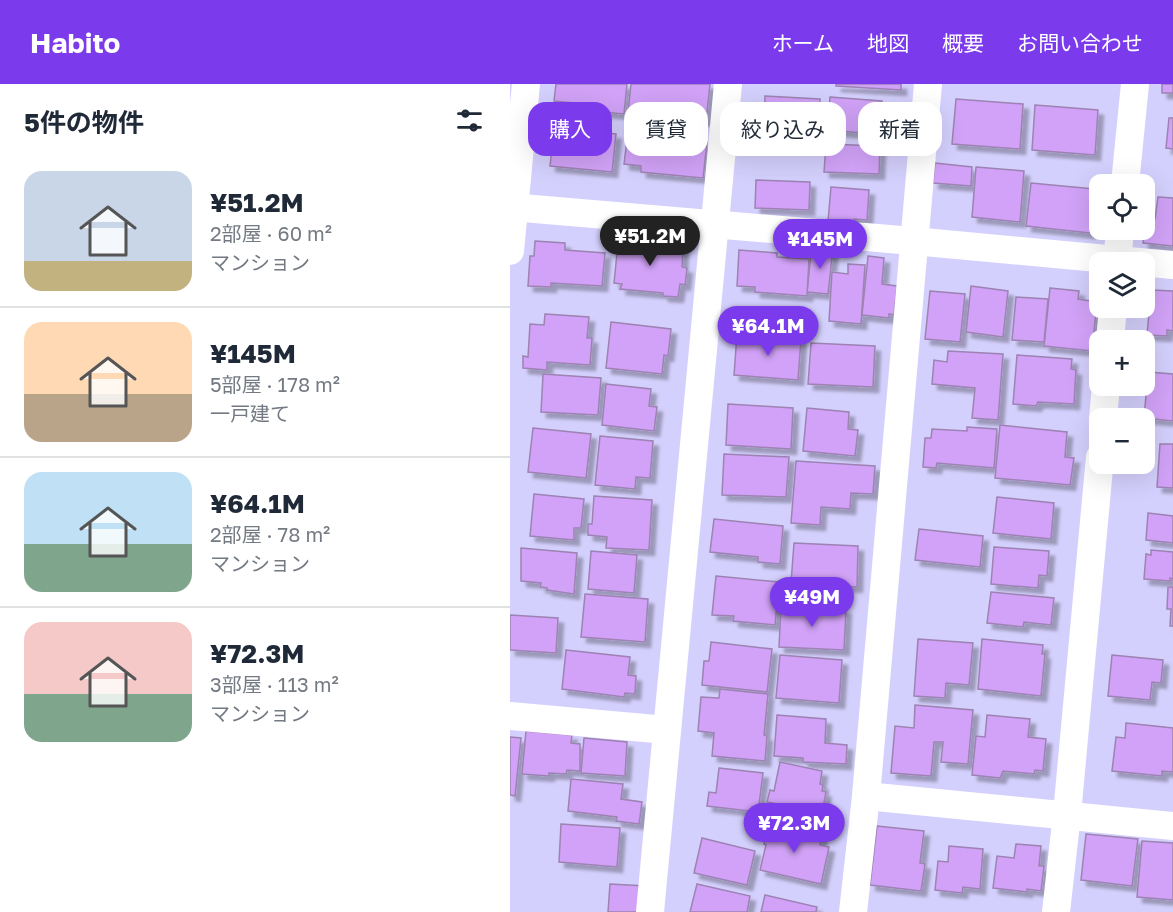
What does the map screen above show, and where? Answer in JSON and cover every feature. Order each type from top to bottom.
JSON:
[{"type":"street","points":[[510,251],[512,207],[526,84]]},
{"type":"street","points":[[650,912],[728,84]]},
{"type":"street","points":[[853,912],[866,796],[928,84]]},
{"type":"street","points":[[1126,174],[1134,84]]},
{"type":"street","points":[[512,207],[1089,258]]},
{"type":"street","points":[[1155,264],[1173,265]]},
{"type":"street","points":[[1056,912],[1098,474]]},
{"type":"street","points":[[510,716],[667,730]]},
{"type":"street","points":[[866,796],[1173,826]]},
{"type":"building","points":[[556,84],[627,84],[624,114],[612,113],[612,102],[554,101]]},
{"type":"building","points":[[631,84],[710,84],[708,102],[629,102]]},
{"type":"building","points":[[836,84],[901,84],[901,90],[836,86]]},
{"type":"building","points":[[1162,84],[1173,84],[1173,93],[1162,93]]},
{"type":"building","points":[[765,96],[820,99],[820,102],[765,102]]},
{"type":"building","points":[[830,97],[882,101],[858,102],[858,133],[846,132],[846,102],[830,102]]},
{"type":"building","points":[[956,99],[1023,104],[1020,149],[952,144]]},
{"type":"building","points":[[1035,105],[1098,110],[1095,155],[1032,150]]},
{"type":"building","points":[[1169,118],[1173,118],[1173,149],[1166,148]]},
{"type":"building","points":[[612,134],[616,134],[612,172],[550,166],[551,156],[612,156]]},
{"type":"building","points":[[846,145],[858,145],[858,156],[880,156],[879,174],[824,172],[825,156],[846,156]]},
{"type":"building","points":[[625,156],[705,156],[703,178],[641,172],[641,166],[624,164]]},
{"type":"building","points":[[935,163],[972,167],[971,186],[933,183]]},
{"type":"building","points":[[976,167],[1024,171],[1020,222],[972,217]]},
{"type":"building","points":[[756,180],[810,182],[809,210],[755,208]]},
{"type":"building","points":[[1031,183],[1089,189],[1089,233],[1026,226]]},
{"type":"building","points":[[831,187],[869,190],[867,220],[854,219],[853,223],[828,221]]},
{"type":"building","points":[[1158,197],[1173,198],[1173,246],[1143,243],[1143,240],[1155,240]]},
{"type":"building","points":[[619,233],[628,234],[627,241],[683,247],[682,267],[687,268],[685,285],[680,284],[678,297],[663,296],[663,293],[620,289],[622,284],[614,283]]},
{"type":"building","points":[[535,241],[565,243],[565,250],[605,253],[602,286],[551,283],[551,287],[528,286],[530,256],[534,256]]},
{"type":"building","points":[[812,245],[833,248],[828,294],[807,292]]},
{"type":"building","points":[[739,250],[777,253],[777,257],[809,259],[807,296],[755,292],[755,287],[737,286]]},
{"type":"building","points":[[868,256],[884,258],[882,284],[897,286],[894,315],[889,314],[889,318],[862,315]]},
{"type":"building","points":[[848,264],[865,265],[861,324],[829,321],[832,272],[848,274]]},
{"type":"building","points":[[971,286],[1008,291],[1003,337],[966,332]]},
{"type":"building","points":[[1050,288],[1079,291],[1078,299],[1089,301],[1089,318],[1095,318],[1094,330],[1089,330],[1089,351],[1044,346]]},
{"type":"building","points":[[1155,290],[1173,291],[1173,331],[1167,330],[1167,336],[1155,335],[1155,330],[1147,330],[1149,318],[1155,318]]},
{"type":"building","points":[[930,291],[965,294],[960,342],[925,339]]},
{"type":"building","points":[[1016,297],[1048,299],[1044,342],[1012,340]]},
{"type":"building","points":[[545,314],[589,317],[587,338],[592,338],[590,365],[547,362],[547,370],[523,368],[523,356],[528,357],[530,324],[544,325]]},
{"type":"building","points":[[611,322],[671,329],[668,356],[664,355],[662,374],[606,368]]},
{"type":"building","points":[[737,334],[801,339],[798,380],[734,375]]},
{"type":"building","points":[[811,343],[875,346],[873,387],[808,384]]},
{"type":"building","points":[[948,351],[1003,354],[998,420],[972,418],[975,388],[932,384],[934,360],[947,362]]},
{"type":"building","points":[[1017,355],[1072,359],[1071,369],[1076,370],[1074,404],[1038,402],[1036,406],[1013,404]]},
{"type":"building","points":[[1155,373],[1173,374],[1173,421],[1155,419],[1155,408],[1145,408],[1146,396],[1155,396]]},
{"type":"building","points":[[543,374],[601,378],[598,415],[541,412]]},
{"type":"building","points":[[606,384],[651,389],[649,406],[657,407],[654,431],[602,425]]},
{"type":"building","points":[[728,404],[793,408],[791,449],[726,445]]},
{"type":"building","points":[[807,408],[849,412],[848,429],[858,430],[855,456],[803,451]]},
{"type":"building","points":[[1000,425],[1067,432],[1065,457],[1074,458],[1070,485],[995,478]]},
{"type":"building","points":[[967,427],[997,429],[994,468],[937,463],[936,468],[923,467],[925,438],[931,438],[932,429],[967,431]]},
{"type":"building","points":[[533,428],[591,434],[586,478],[528,472]]},
{"type":"building","points":[[600,436],[653,441],[650,478],[636,477],[635,489],[595,485]]},
{"type":"building","points":[[1160,444],[1173,444],[1173,488],[1157,487]]},
{"type":"building","points":[[724,454],[789,457],[786,497],[722,495]]},
{"type":"building","points":[[796,461],[875,466],[873,494],[851,493],[850,509],[821,507],[820,525],[791,523]]},
{"type":"building","points":[[534,494],[584,499],[581,528],[574,528],[574,540],[530,536]]},
{"type":"building","points":[[594,496],[652,500],[649,550],[606,548],[607,537],[588,535],[588,524],[592,524]]},
{"type":"building","points":[[997,497],[1054,503],[1051,539],[993,533]]},
{"type":"building","points":[[1148,513],[1173,516],[1173,543],[1146,540]]},
{"type":"building","points":[[714,519],[783,526],[780,564],[758,562],[758,557],[710,552]]},
{"type":"building","points":[[919,529],[983,536],[980,567],[915,560]]},
{"type":"building","points":[[794,543],[858,546],[857,587],[791,583]]},
{"type":"building","points":[[994,547],[1049,551],[1047,576],[1039,575],[1038,588],[991,584]]},
{"type":"building","points":[[521,548],[577,553],[574,594],[547,590],[547,588],[540,587],[541,583],[521,581]]},
{"type":"building","points":[[1151,550],[1173,552],[1173,579],[1170,578],[1170,581],[1144,579],[1146,554],[1151,555]]},
{"type":"building","points":[[591,551],[637,555],[634,593],[588,589]]},
{"type":"building","points":[[716,576],[779,582],[775,625],[733,621],[734,616],[712,615]]},
{"type":"building","points":[[1168,587],[1173,587],[1173,626],[1170,626],[1171,609],[1167,609]]},
{"type":"building","points":[[991,592],[1054,598],[1051,625],[1024,622],[1023,627],[987,623]]},
{"type":"building","points":[[585,594],[648,599],[645,642],[581,637]]},
{"type":"building","points":[[781,606],[846,609],[844,650],[779,647]]},
{"type":"building","points":[[510,615],[558,618],[556,653],[510,650]]},
{"type":"building","points":[[918,639],[973,643],[969,685],[946,683],[945,698],[914,696]]},
{"type":"building","points":[[982,639],[1043,645],[1042,654],[1045,654],[1041,696],[978,689]]},
{"type":"building","points":[[711,642],[772,649],[767,692],[702,685],[704,661],[709,661]]},
{"type":"building","points":[[566,650],[630,657],[628,675],[636,676],[635,694],[625,693],[624,697],[562,689]]},
{"type":"building","points":[[780,655],[842,660],[839,703],[776,698]]},
{"type":"building","points":[[1112,655],[1163,660],[1161,683],[1152,682],[1150,700],[1108,696]]},
{"type":"building","points":[[720,689],[768,694],[764,735],[767,736],[765,761],[712,756],[714,733],[698,731],[701,697],[719,698]]},
{"type":"building","points":[[915,705],[973,710],[968,764],[941,762],[943,742],[934,742],[931,776],[891,773],[895,726],[914,728]]},
{"type":"building","points":[[777,715],[826,719],[825,743],[847,745],[846,764],[803,762],[803,758],[774,756]]},
{"type":"building","points":[[987,715],[1030,719],[1028,737],[1046,739],[1043,771],[1035,770],[1034,774],[1003,771],[1000,778],[972,775],[976,736],[985,737]]},
{"type":"building","points":[[1126,723],[1173,728],[1173,772],[1162,771],[1162,776],[1112,771],[1116,737],[1125,738]]},
{"type":"building","points":[[526,731],[572,735],[571,743],[580,744],[580,771],[567,770],[566,774],[549,773],[549,776],[522,774]]},
{"type":"building","points":[[510,737],[521,738],[515,796],[510,795]]},
{"type":"building","points":[[584,738],[627,742],[625,776],[581,773]]},
{"type":"building","points":[[780,762],[822,771],[820,784],[823,785],[822,791],[826,792],[822,813],[767,802],[770,790],[774,791]]},
{"type":"building","points":[[719,768],[763,773],[758,812],[707,806],[709,792],[716,793]]},
{"type":"building","points":[[571,779],[623,784],[621,799],[642,802],[639,824],[616,821],[617,817],[568,811]]},
{"type":"building","points":[[769,823],[822,835],[820,845],[829,847],[821,884],[760,870]]},
{"type":"building","points":[[561,824],[620,828],[617,867],[559,862]]},
{"type":"building","points":[[877,826],[924,831],[920,863],[925,864],[921,891],[870,885]]},
{"type":"building","points":[[1086,834],[1138,839],[1132,886],[1081,880]]},
{"type":"building","points":[[702,838],[755,851],[747,885],[694,873]]},
{"type":"building","points":[[1142,841],[1173,843],[1173,900],[1137,897]]},
{"type":"building","points":[[1016,844],[1041,846],[1039,866],[1044,866],[1041,891],[1027,889],[1027,892],[993,888],[997,856],[1014,858]]},
{"type":"building","points":[[949,846],[983,849],[980,889],[963,887],[962,893],[935,890],[938,861],[948,862]]},
{"type":"building","points":[[610,884],[646,886],[644,912],[608,912]]},
{"type":"building","points":[[697,884],[750,896],[747,912],[690,912]]},
{"type":"building","points":[[765,895],[817,907],[816,912],[761,912]]}]
